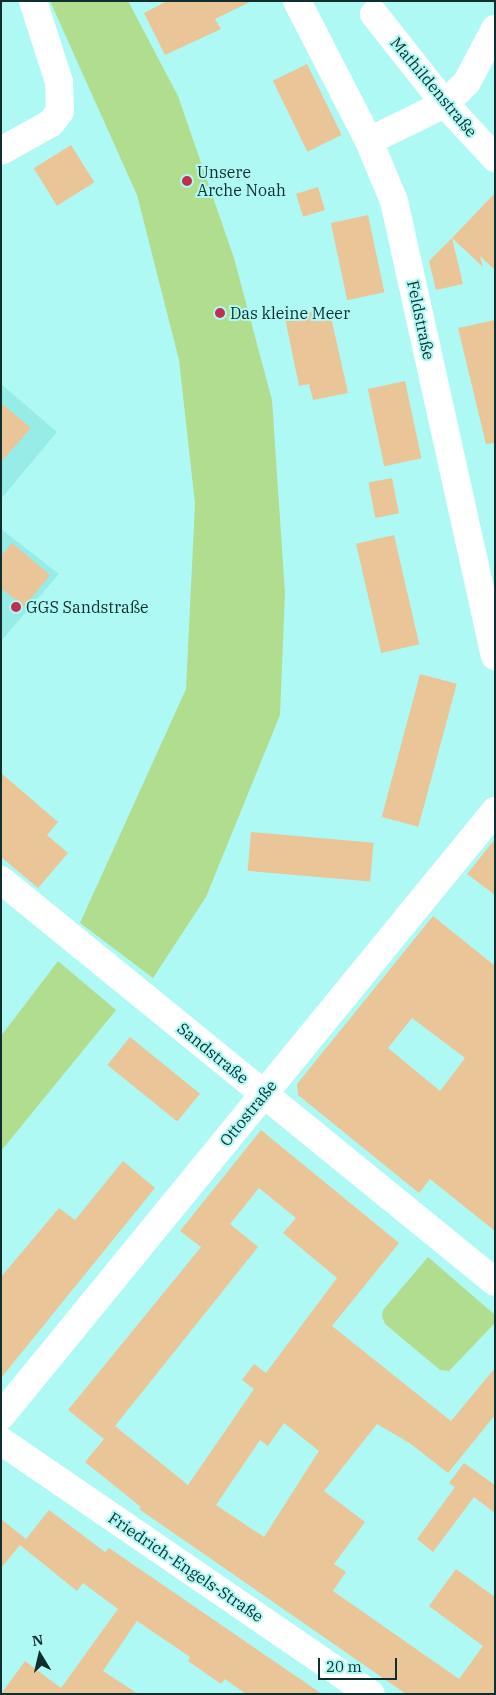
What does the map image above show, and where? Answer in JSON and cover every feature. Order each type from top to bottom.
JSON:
[{"type":"street","points":[[1,151],[51,123],[60,111],[60,82],[33,1]]},
{"type":"street","name":"Feldstraße","points":[[297,1],[369,141],[394,201],[495,656]]},
{"type":"street","name":"Mathildenstraße","points":[[374,14],[445,104],[495,158]]},
{"type":"street","points":[[369,141],[445,104],[467,82],[495,29]]},
{"type":"street","name":"Ottostraße","points":[[1,1416],[495,811]]},
{"type":"street","name":"Sandstraße","points":[[1,880],[495,1282]]},
{"type":"street","name":"Friedrich-Engels-Straße","points":[[1,1441],[371,1694]]},
{"type":"shaded area","points":[[1,384],[57,432],[1,499]]},
{"type":"shaded area","name":"GGS Sandstraße","points":[[1,529],[59,574],[1,641]]},
{"type":"green space","points":[[50,1],[128,1],[178,96],[234,258],[272,400],[285,593],[280,715],[206,897],[153,978],[80,923],[186,689],[195,504],[179,360],[137,195]]},
{"type":"green space","points":[[58,961],[116,1010],[1,1151],[1,1036]]},
{"type":"green space","points":[[428,1257],[495,1315],[494,1324],[449,1371],[440,1370],[385,1324],[382,1316],[383,1310]]},
{"type":"building","points":[[167,1],[252,1],[215,19],[221,29],[165,55],[144,13]]},
{"type":"building","points":[[307,64],[342,135],[307,152],[273,81]]},
{"type":"building","points":[[71,145],[94,182],[57,206],[34,168]]},
{"type":"building","points":[[318,187],[325,210],[303,217],[296,194]]},
{"type":"building","points":[[495,193],[495,270],[480,256],[483,267],[452,238]]},
{"type":"building","points":[[368,215],[384,292],[347,300],[331,223]]},
{"type":"building","points":[[452,238],[463,284],[436,290],[429,261]]},
{"type":"building","points":[[329,308],[348,393],[313,400],[309,384],[299,386],[285,318]]},
{"type":"building","points":[[495,320],[495,443],[486,444],[458,328]]},
{"type":"building","points":[[405,381],[421,458],[384,466],[368,389]]},
{"type":"building","points":[[1,403],[31,428],[1,462]]},
{"type":"building","points":[[392,478],[399,513],[375,518],[368,483]]},
{"type":"building","points":[[394,535],[419,644],[381,653],[356,544]]},
{"type":"building","points":[[12,543],[50,575],[24,607],[1,588],[1,556]]},
{"type":"building","points":[[420,674],[457,684],[418,827],[382,817]]},
{"type":"building","points":[[1,773],[58,822],[47,835],[68,853],[38,888],[1,857]]},
{"type":"building","points":[[251,832],[374,843],[370,882],[248,871]]},
{"type":"building","points":[[495,839],[495,895],[467,874]]},
{"type":"building","points":[[433,916],[495,966],[495,1231],[430,1179],[419,1193],[298,1095],[297,1084]],"holes":[[[412,1018],[465,1058],[440,1091],[388,1048]]]},
{"type":"building","points":[[130,1037],[200,1094],[177,1122],[107,1065]]},
{"type":"building","points":[[261,1130],[399,1243],[332,1326],[451,1421],[495,1368],[495,1415],[448,1473],[411,1444],[377,1424],[324,1491],[365,1522],[334,1564],[346,1572],[333,1591],[459,1679],[483,1646],[429,1606],[456,1569],[495,1597],[495,1694],[406,1694],[139,1509],[141,1507],[85,1462],[104,1439],[68,1410],[201,1247],[180,1231]],"holes":[[[259,1188],[296,1218],[283,1233],[337,1278],[266,1373],[254,1364],[242,1380],[254,1389],[188,1485],[115,1426],[258,1247],[230,1224]],[[284,1423],[319,1451],[264,1537],[216,1505],[260,1440],[268,1446]]]},
{"type":"building","points":[[123,1161],[155,1188],[1,1378],[1,1277],[59,1208],[75,1220]]},
{"type":"building","points":[[464,1463],[495,1485],[495,1513],[474,1497],[433,1552],[417,1539],[455,1487],[449,1483]]},
{"type":"building","points":[[49,1510],[105,1552],[109,1548],[322,1694],[246,1694],[225,1679],[221,1684],[188,1661],[190,1657],[137,1621],[103,1671],[138,1694],[1,1694],[25,1661],[61,1688],[118,1609],[83,1583],[77,1591],[20,1545],[1,1568],[1,1519],[26,1539]]},
{"type":"place","name":"Unsere Arche Noah","points":[[187,181]]},
{"type":"place","name":"Das kleine Meer","points":[[220,313]]},
{"type":"place","name":"GGS Sandstraße","points":[[16,607]]}]
